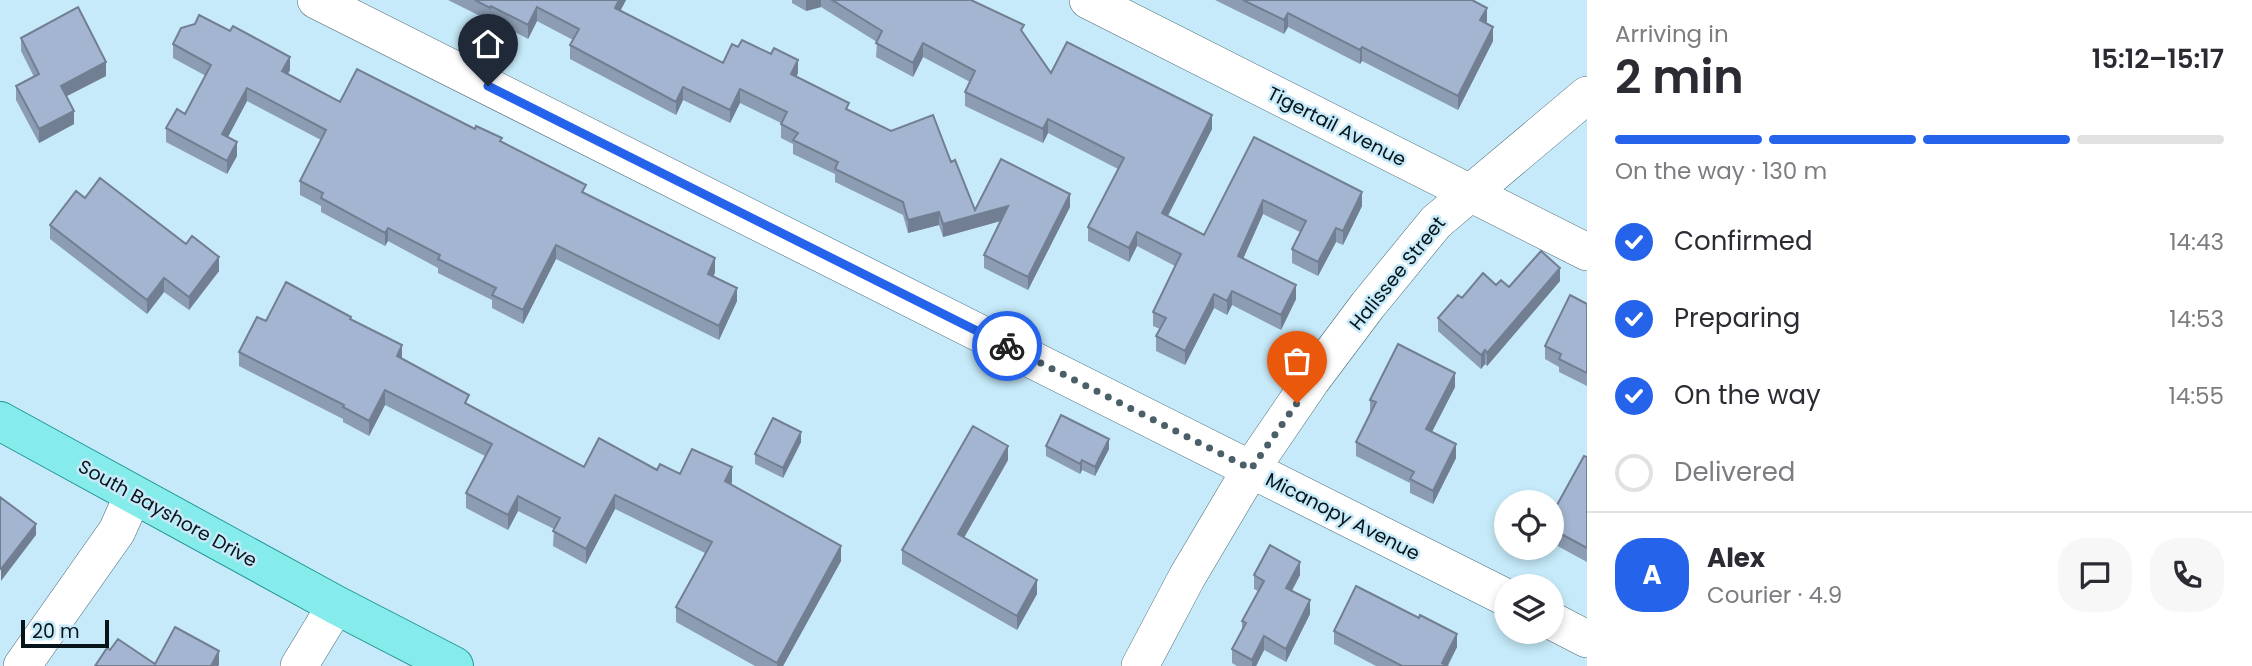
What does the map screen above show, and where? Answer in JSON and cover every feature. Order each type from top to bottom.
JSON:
[{"type":"main road","name":"South Bayshore Drive","points":[[0,421],[336,605],[454,666]]},
{"type":"street","name":"Micanopy Avenue","points":[[316,0],[1494,591]]},
{"type":"street","name":"Tigertail Avenue","points":[[1088,0],[1587,252]]},
{"type":"street","name":"Halissee Street","points":[[1140,666],[1187,577],[1251,469],[1368,305],[1436,222],[1587,95]]},
{"type":"street","points":[[22,666],[117,531],[133,495]]},
{"type":"street","points":[[299,666],[336,605]]},
{"type":"street","points":[[1564,627],[1587,639]]},
{"type":"building","points":[[475,0],[619,0],[615,8],[723,63],[732,44],[738,47],[742,40],[771,54],[774,48],[798,60],[791,74],[849,103],[846,109],[891,131],[933,115],[951,162],[955,160],[975,210],[1001,159],[1070,194],[1028,277],[984,255],[1008,206],[943,224],[939,212],[908,220],[903,202],[835,169],[838,162],[793,140],[798,133],[781,124],[787,112],[740,89],[730,110],[683,87],[676,102],[570,45],[579,29],[537,7],[528,25]]},
{"type":"building","points":[[832,0],[971,0],[1024,25],[1021,30],[1051,73],[1067,42],[1212,115],[1162,213],[1204,235],[1254,137],[1362,192],[1343,231],[1336,228],[1318,262],[1292,249],[1306,221],[1263,200],[1238,256],[1296,285],[1281,315],[1232,291],[1227,301],[1214,294],[1185,351],[1156,336],[1166,318],[1153,312],[1181,254],[1137,232],[1129,248],[1088,227],[1124,158],[1048,119],[1043,129],[965,92],[975,71],[923,43],[913,63],[876,43],[882,31]]},
{"type":"building","points":[[1243,0],[1472,0],[1487,8],[1480,20],[1493,27],[1458,96],[1288,13],[1284,20]]},
{"type":"building","points":[[78,7],[106,62],[61,86],[74,111],[39,129],[16,86],[39,74],[21,38]]},
{"type":"building","points":[[199,15],[230,31],[233,26],[290,57],[282,71],[340,102],[357,69],[475,129],[476,126],[502,138],[500,141],[586,185],[582,192],[715,258],[708,274],[737,288],[719,326],[556,245],[523,310],[492,295],[496,288],[438,259],[440,255],[388,228],[385,233],[321,198],[323,193],[300,181],[326,130],[247,88],[222,134],[237,142],[227,161],[166,128],[177,109],[185,114],[211,65],[173,44],[181,28],[195,24]]},
{"type":"building","points":[[100,178],[186,244],[192,236],[219,257],[189,297],[164,278],[147,300],[50,225],[76,191],[85,198]]},
{"type":"building","points":[[1541,251],[1560,268],[1487,353],[1485,350],[1481,355],[1438,318],[1458,295],[1462,298],[1483,273],[1496,285],[1501,280],[1509,287]]},
{"type":"building","points":[[286,282],[402,345],[397,356],[469,395],[465,403],[584,467],[599,438],[657,470],[660,464],[680,474],[692,449],[732,467],[725,481],[841,546],[777,663],[676,607],[712,542],[615,495],[586,549],[553,531],[560,518],[518,496],[508,515],[466,493],[492,444],[385,390],[369,421],[343,407],[344,405],[239,352],[257,317],[266,321]]},
{"type":"building","points":[[1570,295],[1587,304],[1587,373],[1559,359],[1561,354],[1545,346]]},
{"type":"building","points":[[1398,344],[1455,373],[1426,429],[1456,444],[1433,491],[1410,479],[1414,472],[1356,442],[1376,402],[1370,400]]},
{"type":"building","points":[[1061,415],[1109,439],[1095,467],[1082,460],[1080,464],[1046,446]]},
{"type":"building","points":[[773,418],[801,432],[783,468],[755,454]]},
{"type":"building","points":[[973,426],[1008,446],[958,534],[1037,580],[1017,616],[902,550]]},
{"type":"building","points":[[1584,456],[1587,457],[1587,548],[1564,536],[1564,492]]},
{"type":"building","points":[[0,497],[36,524],[1,569],[0,568]]},
{"type":"building","points":[[1270,545],[1300,562],[1286,588],[1310,600],[1286,649],[1264,636],[1252,660],[1232,649],[1246,623],[1242,621],[1264,581],[1254,575]]},
{"type":"building","points":[[1356,586],[1457,634],[1442,663],[1448,666],[1402,666],[1334,631]]},
{"type":"building","points":[[175,627],[219,651],[211,666],[95,666],[107,648],[110,650],[118,639],[155,664]]},
{"type":"way so far","points":[[1007,346],[1251,469],[1297,403]]},
{"type":"route","points":[[488,86],[1007,346]]}]
